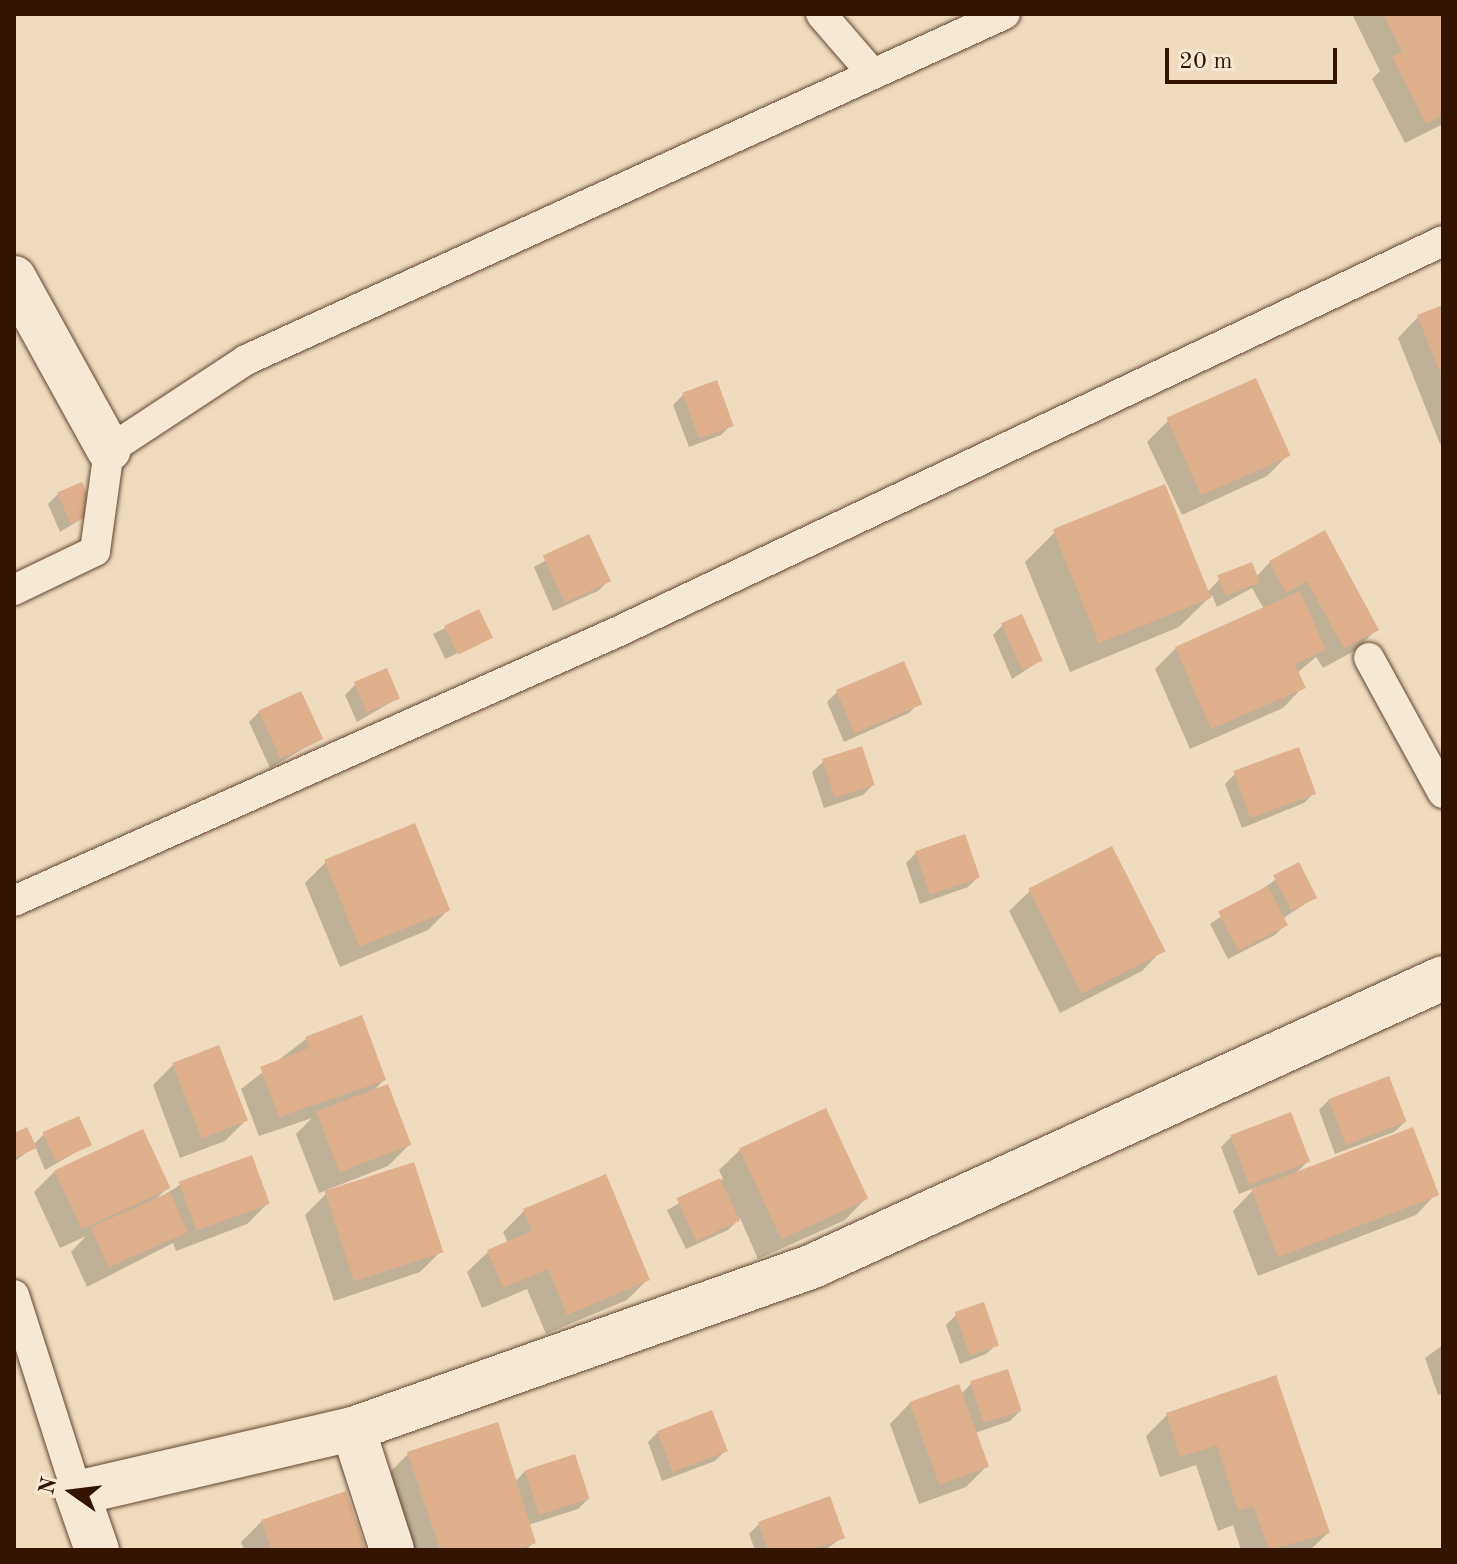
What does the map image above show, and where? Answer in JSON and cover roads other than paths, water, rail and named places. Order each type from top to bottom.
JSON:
[{"type":"street","points":[[14,278],[109,450]]},
{"type":"street","points":[[97,1550],[77,1493],[353,1429],[815,1265],[1443,978]]},
{"type":"street","points":[[353,1429],[392,1550]]},
{"type":"lane","points":[[821,14],[872,73]]},
{"type":"lane","points":[[14,590],[95,551],[109,450],[246,360],[1005,14]]},
{"type":"lane","points":[[14,901],[617,632],[1443,241]]},
{"type":"lane","points":[[1369,658],[1443,793]]},
{"type":"lane","points":[[14,1295],[77,1493]]}]
